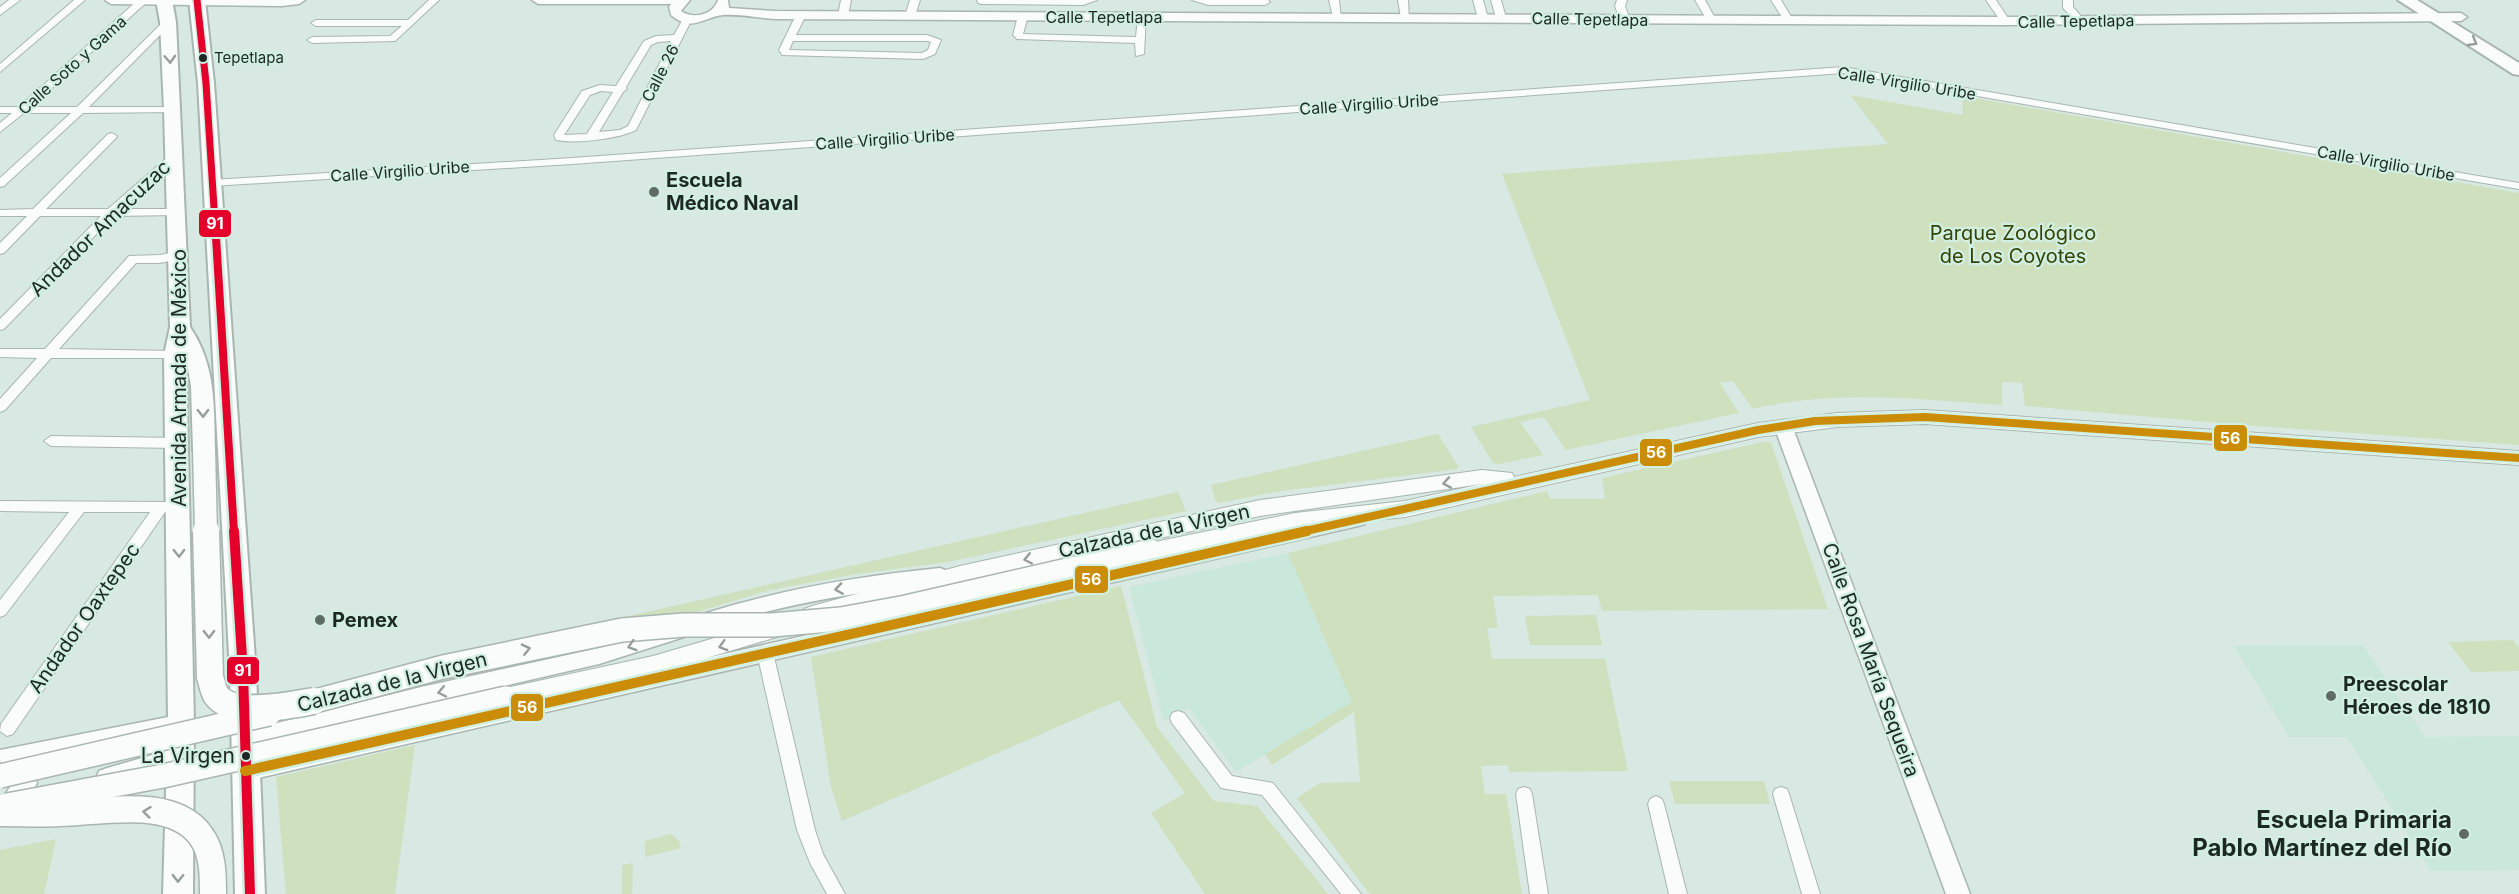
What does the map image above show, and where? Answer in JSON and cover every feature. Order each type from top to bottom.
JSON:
[{"type":"main road","name":"Avenida Armada de México","points":[[164,0],[168,22],[179,255],[180,327],[175,355],[178,443],[170,507],[181,723],[178,894]]},
{"type":"main road","points":[[2406,0],[2519,70]]},
{"type":"main road","points":[[2435,0],[2519,52]]},
{"type":"main road","name":"Avenida Armada de México","points":[[197,1],[206,82],[224,365],[245,740],[250,894]]},
{"type":"main road","points":[[180,327],[191,341],[202,377],[210,677],[216,696],[227,704],[264,708],[314,701]]},
{"type":"main road","name":"Calzada de la Virgen","points":[[0,776],[233,724],[443,667],[622,630],[684,625],[772,626],[841,620],[1295,521],[1405,509],[1783,426],[1867,418],[1925,417],[2519,458]]},
{"type":"main road","name":"Calzada de la Virgen","points":[[0,806],[163,776],[653,665],[751,638],[843,606],[960,574],[1260,508],[1482,477],[1498,477],[1526,482]]},
{"type":"main road","points":[[0,814],[131,810],[167,814],[197,830],[206,844],[212,869],[213,894]]},
{"type":"street","points":[[0,12],[15,0]]},
{"type":"street","points":[[0,69],[81,0]]},
{"type":"street","points":[[111,0],[282,2],[299,0]]},
{"type":"street","name":"Calle Soto y Gama","points":[[0,129],[144,0]]},
{"type":"street","points":[[312,40],[392,39],[434,0]]},
{"type":"street","points":[[538,0],[653,0],[678,3],[679,16],[687,19],[703,18],[721,5]]},
{"type":"street","points":[[843,16],[846,0]]},
{"type":"street","points":[[910,16],[915,0]]},
{"type":"street","points":[[981,1],[1083,2],[1092,0]]},
{"type":"street","points":[[1197,0],[1208,2],[1265,1],[1267,18]]},
{"type":"street","points":[[1334,0],[1338,17]]},
{"type":"street","points":[[1403,0],[1406,18]]},
{"type":"street","points":[[1478,0],[1483,18]]},
{"type":"street","points":[[1496,0],[1501,18]]},
{"type":"street","points":[[1622,0],[1620,6],[1625,20]]},
{"type":"street","points":[[1700,0],[1711,20]]},
{"type":"street","points":[[1776,0],[1788,20]]},
{"type":"street","points":[[1991,0],[2005,21]]},
{"type":"street","points":[[2068,0],[2068,8],[2080,21]]},
{"type":"street","name":"Calle Tepetlapa","points":[[721,5],[746,14],[843,16],[2005,21],[2461,17]]},
{"type":"street","points":[[791,38],[936,40],[932,52],[923,56],[790,54],[784,50],[801,15]]},
{"type":"street","points":[[1023,16],[1018,35],[1020,38],[1140,40]]},
{"type":"street","points":[[1139,54],[1143,17]]},
{"type":"street","name":"Calle 26","points":[[591,136],[622,133],[632,128],[687,19]]},
{"type":"street","points":[[0,184],[80,110],[168,22]]},
{"type":"street","points":[[316,23],[411,22]]},
{"type":"street","points":[[622,88],[600,88],[586,93],[559,135],[565,139],[582,139],[591,136],[622,88],[647,43],[656,39],[678,38]]},
{"type":"street","name":"Calle Virgilio Uribe","points":[[211,183],[581,160],[1843,70],[2519,186]]},
{"type":"street","points":[[0,110],[173,110]]},
{"type":"street","points":[[0,250],[112,136]]},
{"type":"street","name":"Andador Amacuzac","points":[[0,326],[109,214],[174,157]]},
{"type":"street","points":[[0,213],[178,212]]},
{"type":"street","points":[[0,407],[133,259],[160,259],[179,255]]},
{"type":"street","points":[[0,353],[175,355]]},
{"type":"street","name":"Calle Rosa María Sequeira","points":[[1783,426],[1958,894]]},
{"type":"street","points":[[51,441],[178,443]]},
{"type":"street","points":[[0,506],[170,507]]},
{"type":"street","points":[[0,611],[80,507]]},
{"type":"street","name":"Andador Oaxtepec","points":[[7,729],[170,507]]},
{"type":"street","name":"Calzada de la Virgen","points":[[245,771],[1405,509]]},
{"type":"street","points":[[245,740],[421,696],[599,656],[746,607],[786,597],[894,580],[960,574]]},
{"type":"street","points":[[765,653],[806,830],[816,857],[836,894]]},
{"type":"street","points":[[1178,718],[1227,783],[1267,788],[1352,894]]},
{"type":"street","points":[[0,760],[181,723]]},
{"type":"street","points":[[0,821],[33,812],[124,772],[180,757]]},
{"type":"street","points":[[0,766],[22,772],[26,783],[7,811],[0,814]]},
{"type":"street","points":[[1524,794],[1539,894]]},
{"type":"street","points":[[1781,794],[1811,894]]},
{"type":"street","points":[[1656,804],[1678,894]]},
{"type":"shaded area","points":[[1288,553],[1352,702],[1236,772],[1189,708],[1164,721],[1129,587]]},
{"type":"shaded area","points":[[2363,645],[2425,737],[2519,736],[2519,870],[2431,871],[2347,737],[2289,737],[2234,646]]},
{"type":"green space","name":"Parque Zoológico de Los Coyotes","points":[[1850,95],[1963,115],[1962,96],[2519,193],[2519,445],[2025,406],[2022,383],[2002,382],[2002,405],[1909,398],[1846,397],[1784,403],[1753,409],[1733,381],[1720,383],[1739,413],[1566,450],[1544,417],[1520,422],[1543,455],[1499,464],[1493,463],[1471,427],[1590,400],[1502,174],[1888,144]]},
{"type":"green space","points":[[1438,434],[1458,466],[1457,469],[1274,492],[1219,503],[1215,500],[1211,485]]},
{"type":"green space","points":[[1767,441],[1771,443],[1828,609],[1602,611],[1598,595],[1493,596],[1498,628],[1487,628],[1492,659],[1605,659],[1628,771],[1509,772],[1508,765],[1481,766],[1485,794],[1506,794],[1522,894],[1370,894],[1297,798],[1320,783],[1360,782],[1354,712],[1272,765],[1265,754],[1352,702],[1288,553],[1547,491],[1550,499],[1605,499],[1602,478]]},
{"type":"green space","points":[[1178,492],[1186,511],[948,562],[857,574],[770,590],[691,614],[478,650]]},
{"type":"green space","points":[[1121,586],[1157,727],[1214,801],[1257,806],[1328,894],[1205,894],[1151,813],[1185,793],[1119,700],[842,821],[831,787],[811,657]]},
{"type":"green space","points":[[1596,615],[1602,645],[1530,645],[1525,616]]},
{"type":"green space","points":[[2513,640],[2519,648],[2519,671],[2471,672],[2448,642]]},
{"type":"green space","points":[[415,745],[395,894],[286,894],[276,777]]},
{"type":"green space","points":[[1669,781],[1764,781],[1770,804],[1675,804]]},
{"type":"green space","points":[[671,834],[679,841],[681,848],[645,857],[645,841]]},
{"type":"green space","points":[[56,839],[44,894],[0,894],[0,850]]},
{"type":"green space","points":[[633,863],[632,894],[622,894],[622,865]]},
{"type":"transit line","name":"91","points":[[197,0],[206,83],[243,673],[250,894]]},
{"type":"transit line","name":"56","points":[[245,771],[1487,490],[1758,430],[1815,421],[1925,417],[2519,458]]},
{"type":"place","name":"Tepetlapa","points":[[203,58]]},
{"type":"place","name":"Escuela Médico Naval","points":[[654,192]]},
{"type":"place","name":"Pemex","points":[[320,620]]},
{"type":"place","name":"Preescolar Héroes de 1810","points":[[2331,696]]},
{"type":"place","name":"La Virgen","points":[[246,756]]},
{"type":"place","name":"Escuela Primaria Pablo Martínez del Río","points":[[2464,834]]}]
